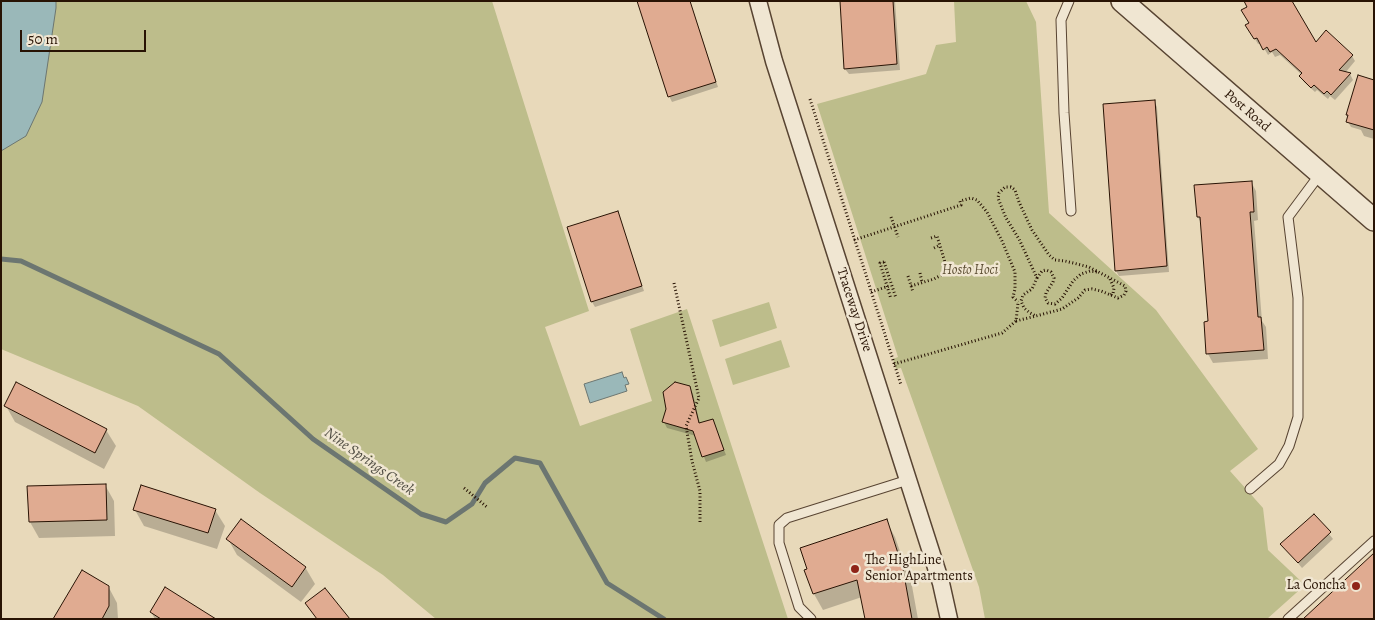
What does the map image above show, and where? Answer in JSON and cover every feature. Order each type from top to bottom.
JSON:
[{"type":"street","name":"Traceway Drive","points":[[758,1],[774,61],[942,583],[949,619]]},
{"type":"street","name":"Post Road","points":[[1122,1],[1374,220]]},
{"type":"lane","points":[[1069,1],[1061,22],[1064,113],[1071,211]]},
{"type":"lane","points":[[1250,489],[1279,464],[1289,446],[1298,417],[1298,298],[1288,217],[1320,174]]},
{"type":"lane","points":[[812,619],[799,607],[779,543],[779,525],[787,518],[908,480]]},
{"type":"lane","points":[[1288,619],[1374,541]]},
{"type":"path","points":[[810,99],[870,292],[902,385]]},
{"type":"path","points":[[894,364],[1002,333],[1016,321],[1062,309],[1086,290],[1092,289],[1118,298],[1124,296],[1125,286],[1080,264],[1055,260],[1048,255],[1032,230],[1019,202],[1016,190],[1005,186],[998,193],[998,198],[1006,218],[1019,239],[1037,278]]},
{"type":"path","points":[[854,240],[961,205],[960,201],[971,198],[977,200],[987,212],[1015,272],[1013,297],[1030,313],[1036,316]]},
{"type":"path","points":[[891,217],[898,237]]},
{"type":"path","points":[[911,286],[943,274],[947,269],[937,236],[930,238]]},
{"type":"path","points":[[934,248],[940,246]]},
{"type":"path","points":[[890,286],[880,263],[882,262],[884,262],[894,298]]},
{"type":"path","points":[[1016,321],[1019,302],[1032,289],[1042,271],[1051,272],[1054,278],[1045,298],[1048,303],[1055,304],[1062,298],[1073,281],[1082,274],[1090,272],[1100,273]]},
{"type":"path","points":[[920,273],[922,282]]},
{"type":"path","points":[[908,276],[913,292]]},
{"type":"path","points":[[1109,278],[1114,288],[1113,294],[1110,295]]},
{"type":"path","points":[[674,283],[699,398],[686,426],[692,461],[700,491],[700,523]]},
{"type":"path","points":[[870,292],[890,286]]},
{"type":"path","points":[[464,488],[487,507]]},
{"type":"green space","points":[[1,1],[492,1],[589,311],[545,327],[580,426],[652,401],[630,329],[687,309],[788,619],[436,619],[383,575],[260,493],[138,406],[1,349]]},
{"type":"green space","name":"Hosto Hoci","points":[[954,1],[1026,1],[1036,22],[1049,213],[1156,310],[1258,449],[1230,471],[1263,508],[1268,550],[1305,585],[1267,619],[985,619],[979,587],[901,368],[896,369],[893,359],[898,357],[817,104],[926,74],[936,45],[956,42]]},
{"type":"green space","points":[[769,302],[777,328],[720,347],[712,320]]},
{"type":"green space","points":[[781,340],[790,367],[733,385],[725,359]]},
{"type":"water","points":[[1,1],[56,1],[42,102],[26,136],[1,151]]},
{"type":"water","points":[[622,372],[629,384],[625,385],[627,391],[590,403],[584,384]]},
{"type":"building","points":[[637,1],[690,1],[716,82],[668,97]]},
{"type":"building","points":[[840,1],[893,1],[897,64],[844,69]]},
{"type":"building","points":[[1244,1],[1292,1],[1316,42],[1326,30],[1353,55],[1339,70],[1351,73],[1331,95],[1327,91],[1324,94],[1314,85],[1311,88],[1299,76],[1302,73],[1276,49],[1270,52],[1267,47],[1263,50],[1257,38],[1254,39],[1245,25],[1249,23],[1241,10],[1247,7]]},
{"type":"building","points":[[1358,75],[1374,80],[1374,130],[1346,122],[1348,115],[1346,115]]},
{"type":"building","points":[[1155,100],[1167,266],[1115,271],[1103,104]]},
{"type":"building","points":[[1252,181],[1254,212],[1250,212],[1258,317],[1261,317],[1264,350],[1206,354],[1204,322],[1208,321],[1200,217],[1197,217],[1194,185]]},
{"type":"building","points":[[618,211],[642,286],[591,302],[567,227]]},
{"type":"building","points":[[16,382],[107,429],[95,453],[4,406]]},
{"type":"building","points":[[675,382],[690,386],[699,423],[713,419],[724,450],[702,457],[693,431],[662,422],[666,409],[663,392]]},
{"type":"building","points":[[106,484],[107,520],[29,522],[27,486]]},
{"type":"building","points":[[141,485],[216,509],[208,533],[133,510]]},
{"type":"building","points":[[1314,514],[1331,532],[1298,563],[1280,544]]},
{"type":"building","points":[[241,519],[306,567],[292,587],[226,539]]},
{"type":"building","name":"The HighLine Senior Apartments","points":[[887,519],[903,569],[912,619],[865,619],[857,580],[813,594],[804,570],[807,569],[800,548]]},
{"type":"building","name":"La Concha","points":[[1374,553],[1374,619],[1303,619]]},
{"type":"building","points":[[82,570],[109,586],[109,606],[102,619],[53,619]]},
{"type":"building","points":[[165,587],[216,619],[161,619],[150,612]]},
{"type":"building","points":[[325,588],[350,619],[317,619],[305,603]]},
{"type":"waterway","name":"Nine Springs Creek","points":[[1,259],[21,261],[219,354],[313,439],[421,514],[446,522],[472,504],[485,483],[515,458],[540,463],[607,583],[664,619]]},
{"type":"place","name":"The HighLine Senior Apartments","points":[[855,569]]},
{"type":"place","name":"La Concha","points":[[1356,586]]}]
